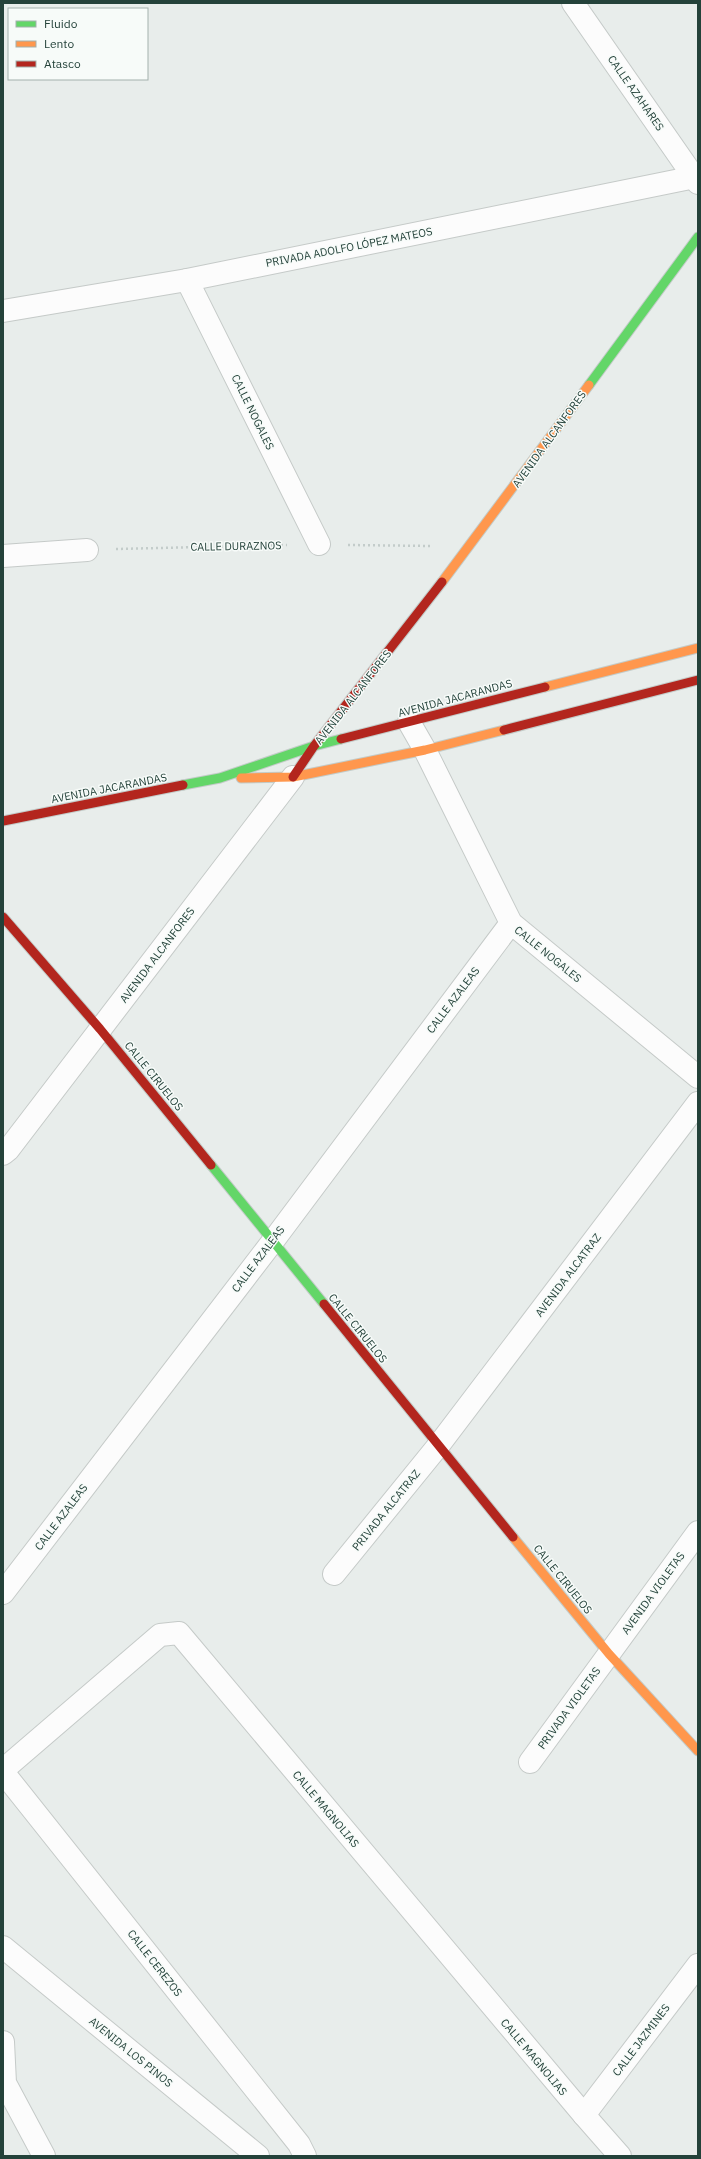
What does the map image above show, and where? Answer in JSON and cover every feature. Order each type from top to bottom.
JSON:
[{"type":"street","name":"CALLE AZAHARES","points":[[573,3],[696,180]]},
{"type":"street","name":"PRIVADA ADOLFO LÓPEZ MATEOS","points":[[3,311],[187,280],[696,180]]},
{"type":"street","name":"AVENIDA ALCANFORES","points":[[3,1154],[8,1150],[314,746],[470,546],[698,237]]},
{"type":"street","name":"CALLE NOGALES","points":[[187,280],[319,544]]},
{"type":"street","points":[[3,556],[87,550]]},
{"type":"street","name":"AVENIDA JACARANDAS","points":[[3,822],[220,778],[314,746],[698,648]]},
{"type":"street","name":"AVENIDA JACARANDAS","points":[[220,778],[292,777],[425,750],[698,680]]},
{"type":"street","name":"CALLE NOGALES","points":[[410,722],[510,923],[698,1077]]},
{"type":"street","name":"CALLE CIRUELOS","points":[[3,917],[100,1029],[438,1446],[609,1654],[698,1751]]},
{"type":"street","name":"CALLE AZALEAS","points":[[3,1593],[273,1241],[510,923]]},
{"type":"street","name":"AVENIDA ALCATRAZ","points":[[438,1446],[698,1103]]},
{"type":"street","name":"PRIVADA ALCATRAZ","points":[[334,1574],[438,1446]]},
{"type":"street","name":"AVENIDA VIOLETAS","points":[[609,1654],[698,1532]]},
{"type":"street","name":"CALLE MAGNOLIAS","points":[[3,1771],[160,1635],[179,1633],[620,2156]]},
{"type":"street","name":"PRIVADA VIOLETAS","points":[[530,1762],[609,1654]]},
{"type":"street","name":"CALLE CEREZOS","points":[[3,1771],[298,2144],[305,2156]]},
{"type":"street","name":"AVENIDA LOS PINOS","points":[[3,1947],[258,2156]]},
{"type":"street","name":"CALLE JAZMINES","points":[[584,2115],[698,1965]]},
{"type":"street","points":[[3,2042],[4,2084],[44,2156]]},
{"type":"path","name":"CALLE DURAZNOS","points":[[87,550],[319,544],[470,546]]},
{"type":"traffic: fast","points":[[589,385],[698,237]]},
{"type":"traffic: fast","points":[[183,785],[220,778],[314,746],[341,739]]},
{"type":"traffic: fast","points":[[211,1165],[324,1304]]},
{"type":"traffic: slow","points":[[442,582],[589,385]]},
{"type":"traffic: slow","points":[[545,687],[698,648]]},
{"type":"traffic: slow","points":[[241,778],[293,777],[425,750],[504,730]]},
{"type":"traffic: slow","points":[[513,1537],[609,1654],[698,1751]]},
{"type":"traffic: jam","points":[[293,777],[314,746],[442,582]]},
{"type":"traffic: jam","points":[[504,730],[698,680]]},
{"type":"traffic: jam","points":[[341,739],[545,687]]},
{"type":"traffic: jam","points":[[3,821],[183,785]]},
{"type":"traffic: jam","points":[[3,917],[100,1029],[211,1165]]},
{"type":"traffic: jam","points":[[324,1304],[513,1537]]}]
